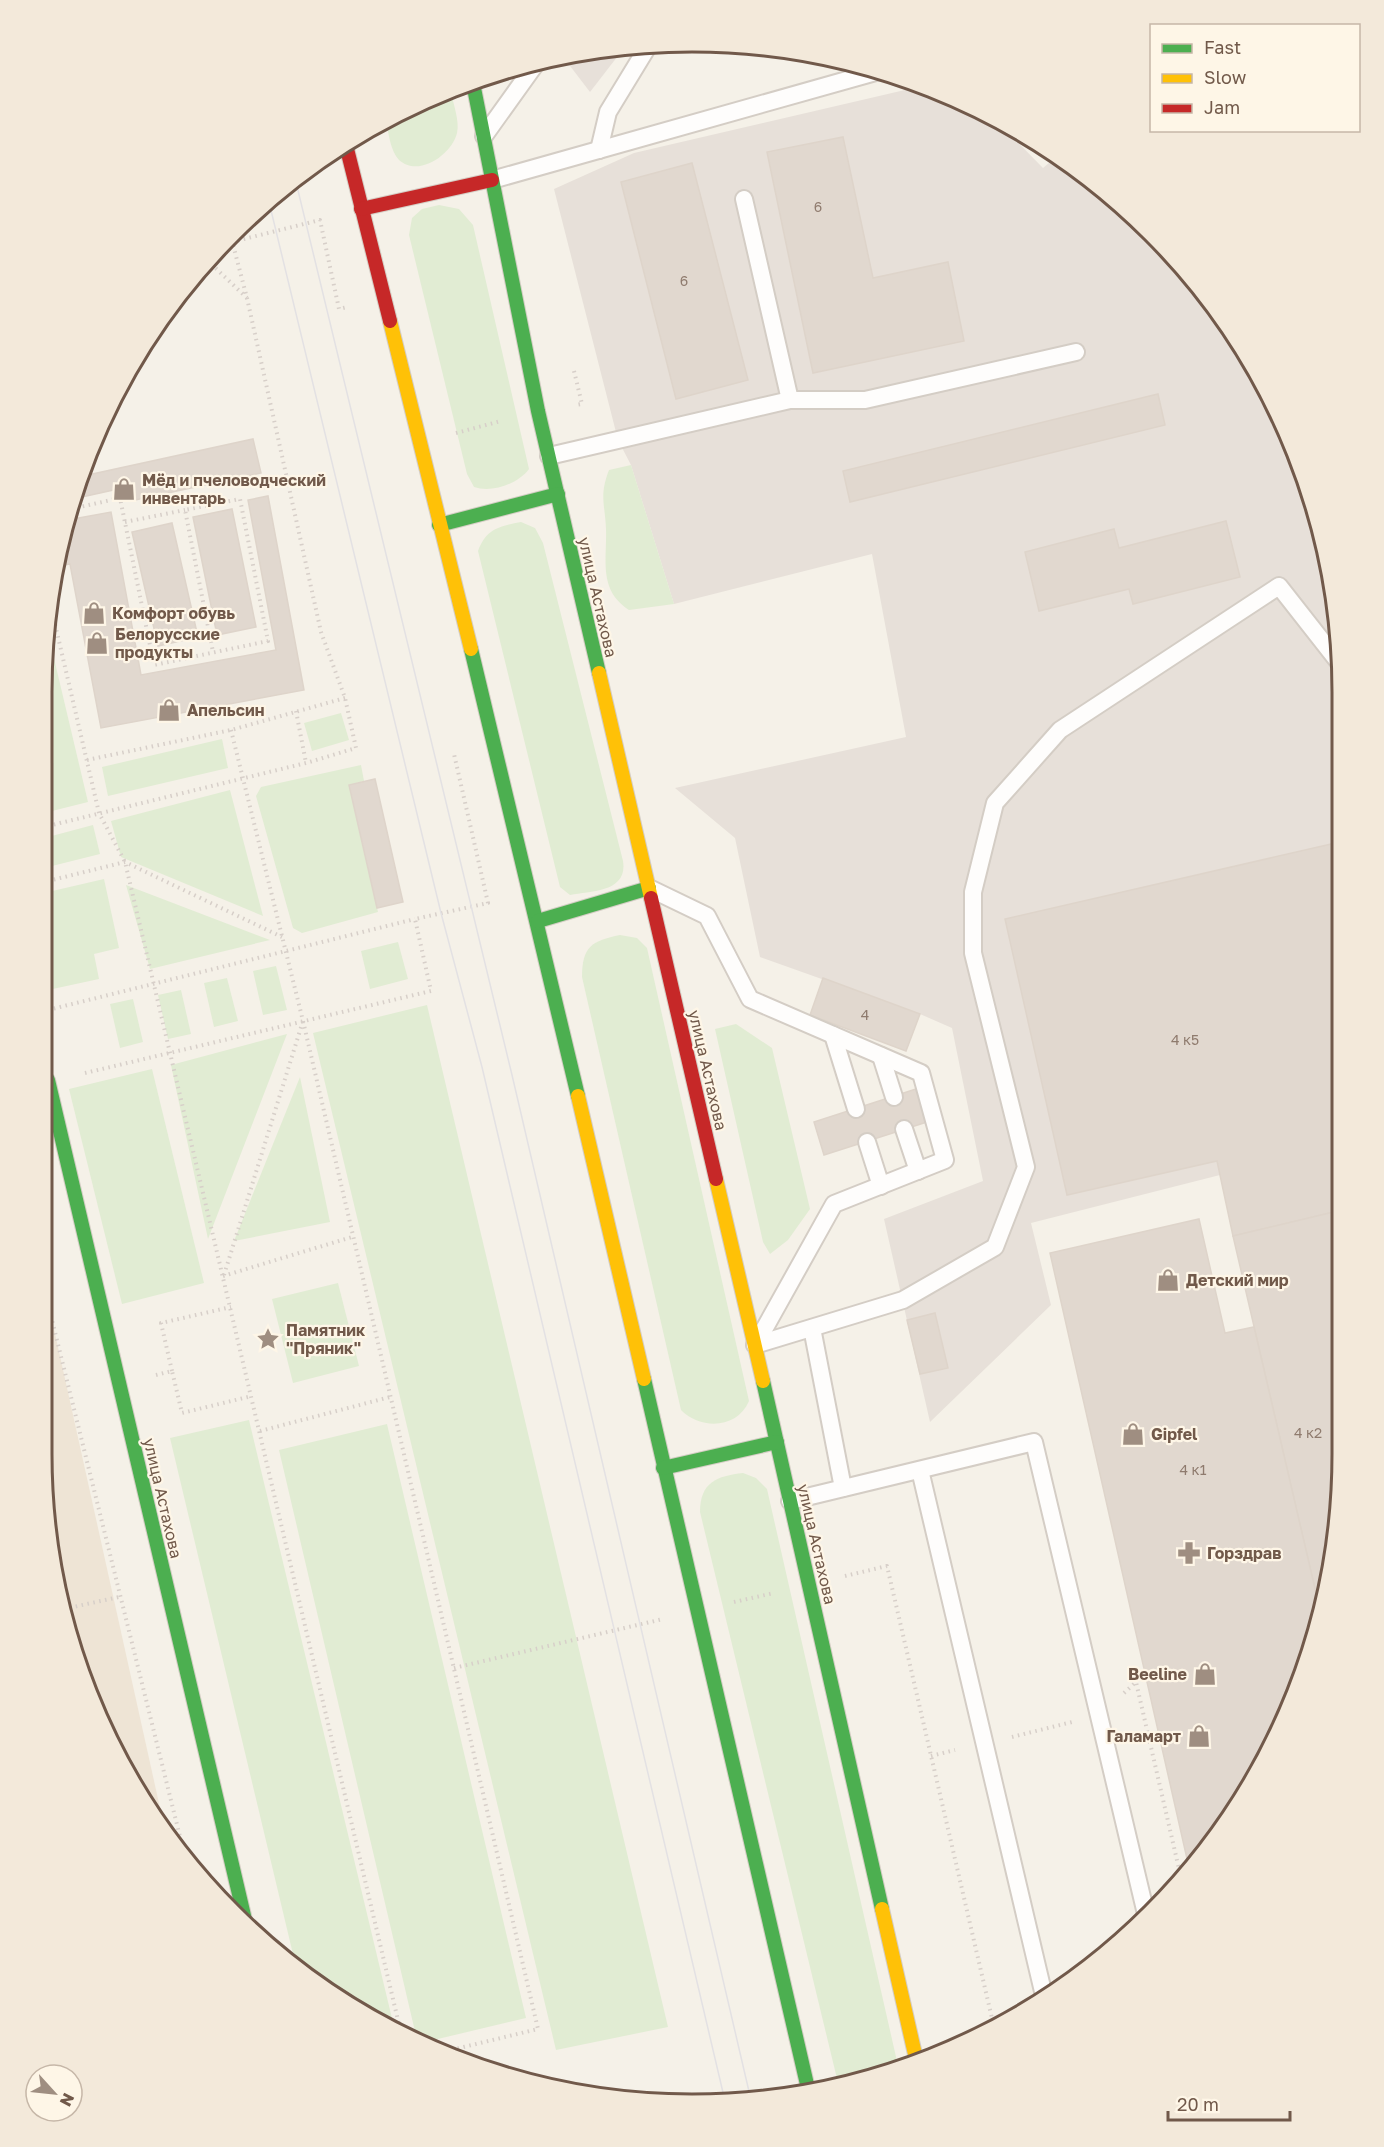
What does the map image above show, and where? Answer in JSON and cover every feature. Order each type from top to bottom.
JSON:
[{"type":"main road","name":"улица Астахова","points":[[474,90],[517,316],[755,1345],[915,2054]]},
{"type":"main road","points":[[348,153],[538,921],[807,2084]]},
{"type":"main road","points":[[361,209],[492,180]]},
{"type":"main road","points":[[439,525],[558,494]]},
{"type":"main road","points":[[538,921],[649,888]]},
{"type":"main road","name":"улица Астахова","points":[[52,1098],[243,1910]]},
{"type":"main road","points":[[663,1468],[777,1442]]},
{"type":"lane","points":[[599,150],[608,112],[643,55]]},
{"type":"lane","points":[[483,137],[529,73]]},
{"type":"lane","points":[[492,180],[863,76]]},
{"type":"lane","points":[[744,199],[790,400]]},
{"type":"lane","points":[[549,456],[790,400],[865,400],[1076,352]]},
{"type":"lane","points":[[755,1345],[903,1300],[995,1247],[1026,1167],[973,953],[973,892],[995,803],[1060,730],[1279,586],[1330,651]]},
{"type":"lane","points":[[649,888],[707,916],[750,999],[921,1073],[945,1160],[834,1204],[755,1345]]},
{"type":"lane","points":[[833,1035],[856,1108]]},
{"type":"lane","points":[[881,1056],[894,1097]]},
{"type":"lane","points":[[904,1129],[918,1171]]},
{"type":"lane","points":[[867,1142],[881,1185]]},
{"type":"lane","points":[[812,1328],[843,1488]]},
{"type":"lane","points":[[790,1501],[1034,1442],[1144,1907]]},
{"type":"lane","points":[[920,1470],[1043,1990]]},
{"type":"path","points":[[52,824],[306,763],[356,748],[345,698],[321,632],[234,247]]},
{"type":"path","points":[[214,267],[247,298]]},
{"type":"path","points":[[80,506],[120,498],[124,522],[154,665],[268,641],[240,499],[124,522]]},
{"type":"path","points":[[185,510],[213,652]]},
{"type":"path","points":[[56,628],[99,813],[125,862],[399,2023]]},
{"type":"path","points":[[87,760],[231,730],[345,698]]},
{"type":"path","points":[[296,711],[306,763]]},
{"type":"path","points":[[231,730],[303,1020],[538,2029],[455,2049]]},
{"type":"path","points":[[52,1009],[488,903],[454,754]]},
{"type":"path","points":[[52,880],[125,862],[282,938]]},
{"type":"path","points":[[52,1080],[431,991],[415,919]]},
{"type":"path","points":[[223,1276],[303,1020]]},
{"type":"path","points":[[223,1276],[352,1238]]},
{"type":"path","points":[[231,1307],[161,1323],[172,1371],[182,1413],[252,1396]]},
{"type":"path","points":[[52,1321],[180,1837]]},
{"type":"path","points":[[70,1395],[172,1371]]},
{"type":"path","points":[[260,1431],[390,1397]]},
{"type":"path","points":[[71,1608],[119,1597]]},
{"type":"path","points":[[931,1756],[1099,1716],[1136,1682],[1179,1869]]},
{"type":"shaded area","points":[[617,57],[590,92],[569,65]]},
{"type":"shaded area","points":[[907,89],[975,118],[1012,138],[1043,168],[1050,162],[1114,211],[1173,270],[1199,303],[1224,337],[1266,409],[1298,486],[1310,526],[1326,609],[1332,692],[1332,1212],[1233,1236],[1220,1175],[1031,1223],[1051,1305],[930,1422],[884,1219],[983,1181],[952,1028],[920,1014],[760,957],[735,838],[675,788],[906,737],[872,554],[674,604],[631,465],[618,440],[554,189],[634,153]]},
{"type":"shaded area","points":[[52,1320],[161,1811],[118,1738],[86,1661],[74,1621],[58,1538],[54,1497]]},
{"type":"green space","points":[[453,99],[458,129],[454,141],[442,156],[425,165],[407,165],[399,160],[392,147],[388,129]]},
{"type":"green space","points":[[439,205],[459,209],[473,225],[529,469],[512,483],[496,488],[474,487],[467,474],[409,235],[412,218],[422,209]]},
{"type":"green space","points":[[631,465],[674,604],[629,610],[619,602],[608,584],[604,487],[609,470]]},
{"type":"green space","points":[[521,522],[535,528],[543,543],[623,861],[620,879],[598,891],[570,895],[560,887],[478,551],[489,533],[506,525]]},
{"type":"green space","points":[[54,657],[88,802],[52,811]]},
{"type":"green space","points":[[341,713],[349,740],[312,751],[304,723]]},
{"type":"green space","points":[[222,739],[228,768],[108,796],[102,767]]},
{"type":"green space","points":[[361,765],[364,781],[349,785],[378,912],[302,933],[293,928],[256,796],[261,787]]},
{"type":"green space","points":[[230,790],[263,916],[121,857],[111,821]]},
{"type":"green space","points":[[93,825],[100,854],[52,866],[52,836]]},
{"type":"green space","points":[[104,879],[119,948],[94,954],[99,979],[52,989],[52,891]]},
{"type":"green space","points":[[126,885],[270,940],[150,969]]},
{"type":"green space","points":[[620,935],[637,938],[647,948],[749,1401],[736,1417],[718,1424],[698,1421],[681,1410],[582,977],[584,958],[590,947],[602,940]]},
{"type":"green space","points":[[398,942],[408,979],[370,989],[361,951]]},
{"type":"green space","points":[[276,966],[287,1010],[263,1015],[253,971]]},
{"type":"green space","points":[[227,978],[238,1021],[214,1027],[204,983]]},
{"type":"green space","points":[[181,990],[191,1034],[168,1039],[158,995]]},
{"type":"green space","points":[[133,999],[143,1042],[120,1048],[110,1004]]},
{"type":"green space","points":[[427,1005],[668,2027],[556,2050],[313,1033]]},
{"type":"green space","points":[[736,1024],[772,1048],[810,1209],[788,1240],[770,1254],[763,1242],[715,1029]]},
{"type":"green space","points":[[287,1034],[208,1239],[171,1065]]},
{"type":"green space","points":[[152,1069],[204,1283],[122,1304],[69,1089]]},
{"type":"green space","points":[[300,1077],[330,1222],[234,1241]]},
{"type":"green space","points":[[338,1283],[359,1366],[293,1383],[272,1299]]},
{"type":"green space","points":[[249,1420],[392,2020],[337,1987],[293,1954],[170,1438]]},
{"type":"green space","points":[[387,1424],[526,2018],[434,2040],[415,2032],[279,1450]]},
{"type":"green space","points":[[743,1473],[756,1478],[767,1489],[897,2061],[837,2078],[700,1512],[703,1494],[707,1487],[725,1476]]},
{"type":"building","points":[[843,137],[873,278],[948,262],[964,341],[813,373],[767,152]]},
{"type":"building","points":[[692,163],[748,380],[676,399],[621,182]]},
{"type":"building","points":[[1158,394],[1165,425],[850,502],[843,471]]},
{"type":"building","points":[[253,439],[261,473],[130,501],[127,487],[83,497],[90,475]]},
{"type":"building","points":[[268,496],[304,690],[101,728],[70,564],[66,565],[76,518],[111,512],[141,675],[276,650],[248,500]]},
{"type":"building","points":[[232,509],[256,627],[217,635],[193,517]]},
{"type":"building","points":[[1226,521],[1240,577],[1133,604],[1129,589],[1039,611],[1025,552],[1114,529],[1119,548]]},
{"type":"building","points":[[172,523],[198,637],[158,646],[132,532]]},
{"type":"building","points":[[375,779],[403,902],[377,908],[349,785]]},
{"type":"building","points":[[1332,844],[1332,1212],[1233,1236],[1217,1161],[1067,1195],[1005,919]]},
{"type":"building","points":[[823,978],[920,1014],[906,1051],[810,1015]]},
{"type":"building","points":[[916,1089],[927,1122],[824,1155],[814,1122]]},
{"type":"building","points":[[1332,1212],[1332,1455],[1326,1538],[1316,1593],[1233,1236]]},
{"type":"building","points":[[1199,1219],[1225,1333],[1254,1327],[1316,1593],[1298,1661],[1266,1738],[1224,1810],[1187,1859],[1050,1253]]},
{"type":"building","points":[[935,1313],[948,1368],[920,1374],[907,1320]]},
{"type":"tram line","points":[[298,189],[512,1075],[749,2092]]},
{"type":"tram line","points":[[271,210],[441,913],[482,1067],[723,2093]]},
{"type":"traffic: fast","points":[[474,90],[538,411],[599,673]]},
{"type":"traffic: fast","points":[[439,525],[558,494]]},
{"type":"traffic: fast","points":[[471,649],[578,1096]]},
{"type":"traffic: fast","points":[[538,921],[649,888]]},
{"type":"traffic: fast","points":[[52,1097],[243,1910]]},
{"type":"traffic: fast","points":[[644,1379],[807,2084]]},
{"type":"traffic: fast","points":[[763,1381],[882,1909]]},
{"type":"traffic: fast","points":[[663,1468],[777,1442]]},
{"type":"traffic: slow","points":[[390,321],[471,649]]},
{"type":"traffic: slow","points":[[599,673],[651,898]]},
{"type":"traffic: slow","points":[[578,1096],[644,1379]]},
{"type":"traffic: slow","points":[[716,1179],[763,1381]]},
{"type":"traffic: slow","points":[[882,1909],[915,2054]]},
{"type":"traffic: jam","points":[[348,153],[390,321]]},
{"type":"traffic: jam","points":[[361,209],[492,180]]},
{"type":"traffic: jam","points":[[651,898],[716,1179]]},
{"type":"place","name":"Мёд и пчеловодческий инвентарь","points":[[124,489]]},
{"type":"place","name":"Комфорт обувь","points":[[94,613]]},
{"type":"place","name":"Белорусские продукты","points":[[97,643]]},
{"type":"place","name":"Апельсин","points":[[169,710]]},
{"type":"place","name":"Детский мир","points":[[1168,1280]]},
{"type":"place","name":"Памятник \"Пряник\"","points":[[268,1339]]},
{"type":"place","name":"Gipfel","points":[[1133,1434]]},
{"type":"place","name":"Горздрав","points":[[1189,1553]]},
{"type":"place","name":"Beeline","points":[[1205,1674]]},
{"type":"place","name":"Галамарт","points":[[1199,1736]]}]
